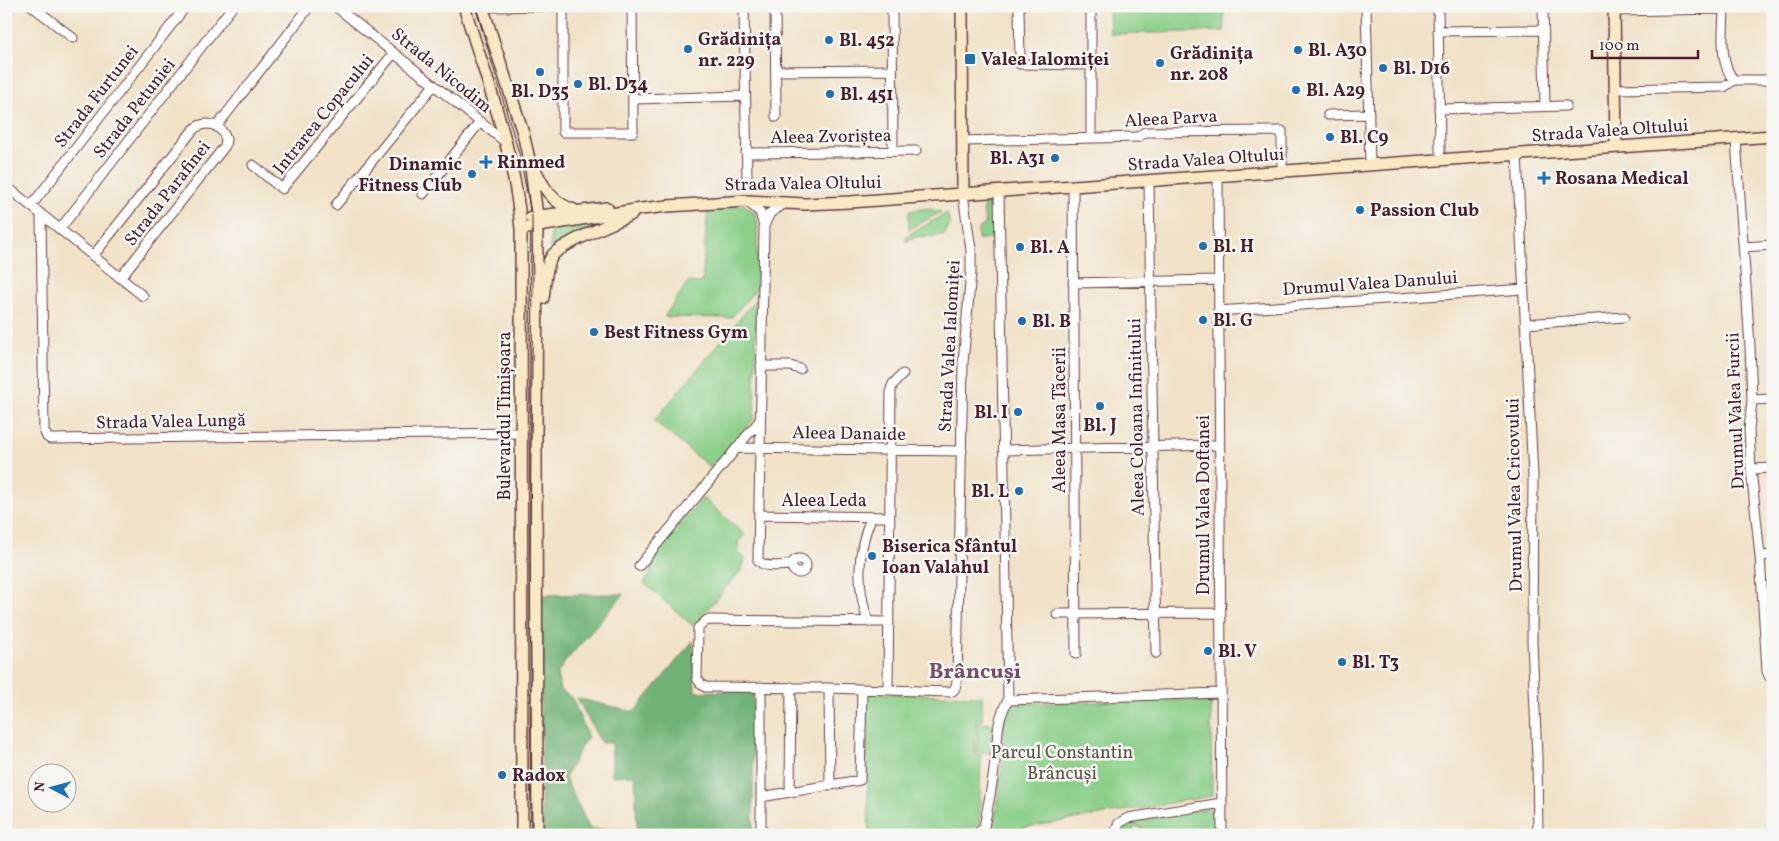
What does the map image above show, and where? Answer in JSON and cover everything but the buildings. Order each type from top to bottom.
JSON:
[{"type":"main road","name":"Bulevardul Timișoara","points":[[464,6],[504,141],[514,182],[521,224],[522,835]]},
{"type":"main road","name":"Strada Valea Ialomiței","points":[[962,6],[963,194]]},
{"type":"main road","name":"Bulevardul Timișoara","points":[[482,7],[527,151],[534,187],[537,221],[537,835]]},
{"type":"main road","points":[[1614,8],[1616,148]]},
{"type":"main road","name":"Strada Valea Oltului","points":[[521,224],[641,209],[747,201],[833,203],[1773,136]]},
{"type":"main road","points":[[527,151],[549,194],[558,204],[576,210]]},
{"type":"main road","points":[[537,337],[547,269],[552,256],[558,249],[641,209]]},
{"type":"main road","name":"Strada Valea Oltului","points":[[537,221],[576,210],[641,209]]},
{"type":"main road","points":[[522,285],[537,284]]},
{"type":"main road","points":[[522,754],[537,754]]},
{"type":"street","points":[[32,6],[72,38]]},
{"type":"street","name":"Strada Furtunei","points":[[31,206],[186,6]]},
{"type":"street","name":"Strada Petuniei","points":[[60,229],[233,6]]},
{"type":"street","points":[[93,256],[193,130],[204,124],[217,126],[310,6]]},
{"type":"street","name":"Strada Nicodim","points":[[335,6],[504,141]]},
{"type":"street","points":[[482,7],[578,6]]},
{"type":"street","points":[[563,7],[563,132],[633,132],[632,6]]},
{"type":"street","name":"Aleea Zvoriștea","points":[[744,6],[746,179]]},
{"type":"street","points":[[775,6],[776,117]]},
{"type":"street","points":[[892,6],[893,151]]},
{"type":"street","points":[[1019,6],[1020,64],[1091,65]]},
{"type":"street","points":[[1091,6],[1091,138]]},
{"type":"street","points":[[1366,6],[1370,165]]},
{"type":"street","points":[[1438,6],[1440,151]]},
{"type":"street","name":"Strada Valea Oltului","points":[[1439,109],[1545,106],[1543,6]]},
{"type":"street","points":[[1614,8],[1724,8],[1724,64],[1734,80]]},
{"type":"street","points":[[1438,31],[1543,30]]},
{"type":"street","name":"Intrarea Copacului","points":[[253,165],[282,189],[394,53]]},
{"type":"street","points":[[776,71],[892,70]]},
{"type":"street","points":[[1616,90],[1724,87],[1734,80],[1773,80]]},
{"type":"street","points":[[336,204],[434,85]]},
{"type":"street","points":[[633,98],[745,96]]},
{"type":"street","points":[[1545,106],[1566,106]]},
{"type":"street","points":[[1328,115],[1369,114]]},
{"type":"street","points":[[423,194],[480,122]]},
{"type":"street","name":"Strada Parafinei","points":[[120,278],[225,146],[226,139],[224,134],[217,126]]},
{"type":"street","name":"Aleea Parva","points":[[963,141],[1138,137],[1145,132],[1282,131],[1282,171]]},
{"type":"street","name":"Drumul Valea Furcii","points":[[1736,139],[1752,400],[1749,430],[1751,469],[1760,556],[1767,671],[1769,676],[1773,678]]},
{"type":"street","name":"Aleea Zvoriștea","points":[[746,153],[916,151]]},
{"type":"street","name":"Drumul Valea Cricovului","points":[[1517,155],[1532,476],[1532,642],[1538,835]]},
{"type":"street","name":"Drumul Valea Doftanei","points":[[1218,176],[1222,835]]},
{"type":"street","name":"Aleea Coloana Infinitului","points":[[1149,180],[1156,652]]},
{"type":"street","points":[[6,186],[143,296]]},
{"type":"street","name":"Aleea Masa Tăcerii","points":[[1072,186],[1076,654]]},
{"type":"street","points":[[977,835],[984,827],[996,760],[998,721],[1008,700],[999,191]]},
{"type":"street","name":"Strada Valea Ialomiței","points":[[888,689],[948,692],[956,688],[964,353],[971,272],[970,241],[963,194]]},
{"type":"street","points":[[747,201],[760,212],[764,226],[758,560],[765,566],[791,566]]},
{"type":"street","points":[[764,226],[770,213],[786,203]]},
{"type":"street","name":"Strada Valea Lungă","points":[[41,214],[44,430],[50,439],[521,433]]},
{"type":"street","points":[[1744,247],[1773,245]]},
{"type":"street","points":[[1074,283],[1218,280]]},
{"type":"street","name":"Drumul Valea Danului","points":[[1218,311],[1524,289]]},
{"type":"street","points":[[1525,324],[1624,317]]},
{"type":"street","points":[[762,366],[790,366],[800,369]]},
{"type":"street","points":[[889,622],[707,620],[698,628],[697,678],[705,687],[888,689],[889,622],[889,516],[891,389],[902,374]]},
{"type":"street","points":[[1752,400],[1773,399]]},
{"type":"street","points":[[639,566],[760,420]]},
{"type":"street","points":[[1004,450],[1219,445]]},
{"type":"street","name":"Aleea Danaide","points":[[736,448],[962,451]]},
{"type":"street","points":[[1751,469],[1773,468]]},
{"type":"street","name":"Aleea Leda","points":[[759,515],[889,516]]},
{"type":"street","points":[[868,622],[859,582],[863,540],[872,516]]},
{"type":"street","points":[[1760,556],[1773,555]]},
{"type":"street","points":[[1057,614],[1220,613]]},
{"type":"street","points":[[761,687],[761,835]]},
{"type":"street","points":[[790,792],[791,687]]},
{"type":"street","points":[[830,688],[830,786]]},
{"type":"street","points":[[761,797],[860,780],[862,689]]},
{"type":"street","points":[[1008,700],[1221,694]]},
{"type":"street","points":[[1114,835],[1119,823],[1128,818],[1222,803]]},
{"type":"green space","points":[[1109,6],[1224,6],[1224,31],[1110,34]]},
{"type":"green space","points":[[986,204],[995,204],[995,239],[978,239],[978,229],[985,224],[983,207]]},
{"type":"green space","points":[[745,205],[755,213],[757,221],[757,288],[731,318],[664,317],[688,282],[702,283],[708,207]]},
{"type":"green space","points":[[928,208],[941,212],[909,229],[909,211]]},
{"type":"green space","points":[[947,213],[950,224],[945,234],[915,237],[906,242],[906,236]]},
{"type":"green space","points":[[605,221],[550,248],[551,229]]},
{"type":"green space","points":[[757,298],[754,419],[712,469],[654,421]]},
{"type":"green space","points":[[703,498],[745,535],[738,542],[739,553],[745,558],[743,568],[693,626],[644,583],[651,571],[650,558]]},
{"type":"green space","points":[[624,594],[565,662],[557,674],[560,690],[572,698],[588,737],[565,778],[590,829],[637,829],[635,775],[612,776],[612,743],[601,743],[577,698],[634,712],[693,641],[695,692],[753,690],[753,835],[542,835],[540,595]]},
{"type":"green space","points":[[865,693],[982,696],[982,721],[976,721],[975,754],[981,755],[979,826],[932,835],[869,835]]},
{"type":"green space","name":"Parcul Constantin Brâncuși","points":[[1211,699],[1212,796],[993,833],[1002,763],[1005,711],[1010,704]]},
{"type":"green space","points":[[978,723],[993,724],[992,753],[977,752]]},
{"type":"green space","points":[[1210,808],[1216,811],[1216,835],[1149,835],[1142,834],[1141,827],[1134,827],[1132,835],[1121,835],[1123,826],[1127,823]]},
{"type":"tram line","points":[[475,6],[519,153],[532,217],[530,536],[532,835]]},
{"type":"place","name":"Bl. 452","points":[[829,40]]},
{"type":"place","name":"Grădinița nr. 229","points":[[688,49]]},
{"type":"place","name":"Bl. A30","points":[[1298,50]]},
{"type":"place","name":"Valea Ialomiței","points":[[970,59]]},
{"type":"place","name":"Grădinița nr. 208","points":[[1160,63]]},
{"type":"place","name":"Bl. D16","points":[[1383,68]]},
{"type":"place","name":"Bl. D35","points":[[540,72]]},
{"type":"place","name":"Bl. D34","points":[[578,84]]},
{"type":"place","name":"Bl. A29","points":[[1296,90]]},
{"type":"place","name":"Bl. 451","points":[[830,94]]},
{"type":"place","name":"Bl. C9","points":[[1330,137]]},
{"type":"place","name":"Bl. A31","points":[[1055,158]]},
{"type":"place","name":"Rinmed","points":[[486,162]]},
{"type":"place","name":"Dinamic Fitness Club","points":[[472,174]]},
{"type":"place","name":"Rosana Medical","points":[[1544,178]]},
{"type":"place","name":"Passion Club","points":[[1360,210]]},
{"type":"place","name":"Bl. H","points":[[1203,246]]},
{"type":"place","name":"Bl. A","points":[[1020,247]]},
{"type":"place","name":"Bl. G","points":[[1203,320]]},
{"type":"place","name":"Bl. B","points":[[1022,321]]},
{"type":"place","name":"Best Fitness Gym","points":[[594,332]]},
{"type":"place","name":"Bl. J","points":[[1100,406]]},
{"type":"place","name":"Bl. I","points":[[1018,412]]},
{"type":"place","name":"Bl. L","points":[[1019,491]]},
{"type":"place","name":"Biserica Sfântul Ioan Valahul","points":[[872,556]]},
{"type":"place","name":"Bl. V","points":[[1208,651]]},
{"type":"place","name":"Bl. T3","points":[[1342,662]]},
{"type":"place","name":"Radox","points":[[502,775]]},
{"type":"district","name":"Brâncuși","points":[[975,670]]}]
